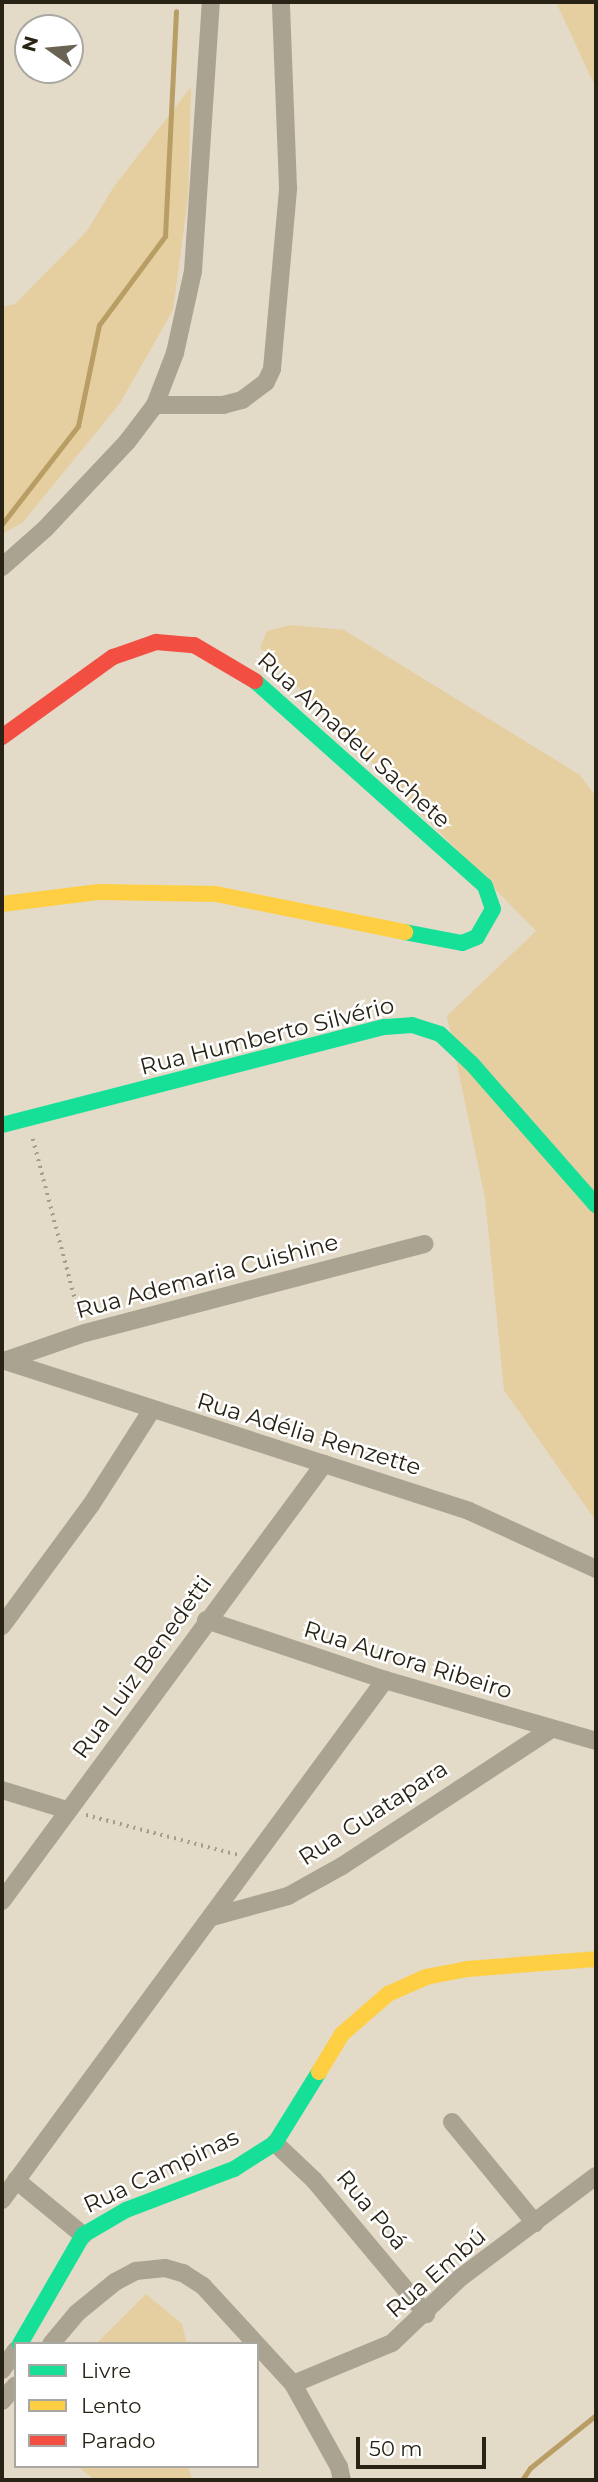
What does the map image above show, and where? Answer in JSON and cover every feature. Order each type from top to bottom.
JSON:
[{"type":"street","points":[[2,567],[96,476],[156,405],[175,353],[193,271],[211,2]]},
{"type":"street","points":[[156,405],[223,405],[242,400],[267,382],[272,369],[288,188],[281,2]]},
{"type":"street","name":"Rua Amadeu Sachete","points":[[2,737],[113,657],[156,642],[194,645],[238,667],[485,886],[492,897],[488,923],[477,937],[462,943],[216,894],[99,892],[2,904]]},
{"type":"street","name":"Rua Humberto Silvério","points":[[2,1125],[385,1027],[412,1025],[440,1034],[472,1064],[596,1205]]},
{"type":"street","name":"Rua Ademaria Cuishine","points":[[3,1360],[85,1333],[425,1244]]},
{"type":"street","name":"Rua Adélia Renzette","points":[[3,1360],[151,1411],[469,1511],[596,1569]]},
{"type":"street","points":[[2,1626],[91,1505],[151,1411]]},
{"type":"street","name":"Rua Luiz Benedetti","points":[[2,1901],[206,1620],[324,1464]]},
{"type":"street","name":"Rua Aurora Ribeiro","points":[[206,1620],[385,1680],[596,1741]]},
{"type":"street","name":"Rua Guatapara","points":[[2,2200],[385,1680]]},
{"type":"street","name":"Rua Guatapara","points":[[212,1917],[288,1896],[342,1866],[551,1729]]},
{"type":"street","points":[[2,1790],[67,1810]]},
{"type":"street","name":"Rua Campinas","points":[[21,2342],[83,2235],[126,2210],[234,2169],[275,2143],[342,2034],[388,1994],[426,1977],[467,1969],[596,1959]]},
{"type":"street","points":[[452,2122],[535,2223]]},
{"type":"street","name":"Rua Poá","points":[[275,2143],[314,2180],[426,2314]]},
{"type":"street","name":"Rua Embú","points":[[293,2384],[392,2343],[426,2314],[460,2278],[596,2176]]},
{"type":"street","points":[[16,2180],[83,2235]]},
{"type":"street","points":[[53,2342],[77,2314],[115,2282],[136,2271],[165,2269],[183,2273],[203,2286],[254,2342]]},
{"type":"street","points":[[259,2347],[293,2384],[339,2466],[342,2480]]},
{"type":"street","points":[[2,2370],[14,2353]]},
{"type":"street","points":[[2,2401],[14,2387]]},
{"type":"path","points":[[28,1119],[85,1333]]},
{"type":"path","points":[[67,1810],[253,1859]]},
{"type":"shaded area","points":[[556,2],[596,2],[596,88]]},
{"type":"shaded area","points":[[191,87],[188,197],[173,310],[120,403],[23,522],[2,534],[2,307],[15,304],[87,231],[113,188]]},
{"type":"shaded area","points":[[291,625],[344,630],[580,775],[596,797],[596,1521],[504,1390],[485,1198],[447,1016],[536,931],[260,648],[267,631]]},
{"type":"shaded area","points":[[146,2294],[182,2324],[186,2342],[98,2342]]},
{"type":"shaded area","points":[[80,2468],[189,2468],[192,2480],[95,2480]]},
{"type":"waterway","points":[[2,524],[78,426],[99,325],[165,236],[176,11]]},
{"type":"waterway","points":[[522,2480],[530,2468],[596,2415]]},
{"type":"traffic: fast","points":[[255,681],[485,886],[493,909],[477,937],[462,943],[405,932]]},
{"type":"traffic: fast","points":[[2,1125],[385,1027],[412,1025],[440,1034],[472,1064],[596,1205]]},
{"type":"traffic: fast","points":[[21,2342],[83,2235],[126,2210],[234,2169],[275,2143],[319,2072]]},
{"type":"traffic: slow","points":[[2,904],[99,892],[216,894],[405,932]]},
{"type":"traffic: slow","points":[[319,2072],[342,2034],[388,1994],[426,1977],[467,1969],[596,1959]]},
{"type":"traffic: jam","points":[[2,737],[113,657],[156,642],[194,645],[255,681]]}]
